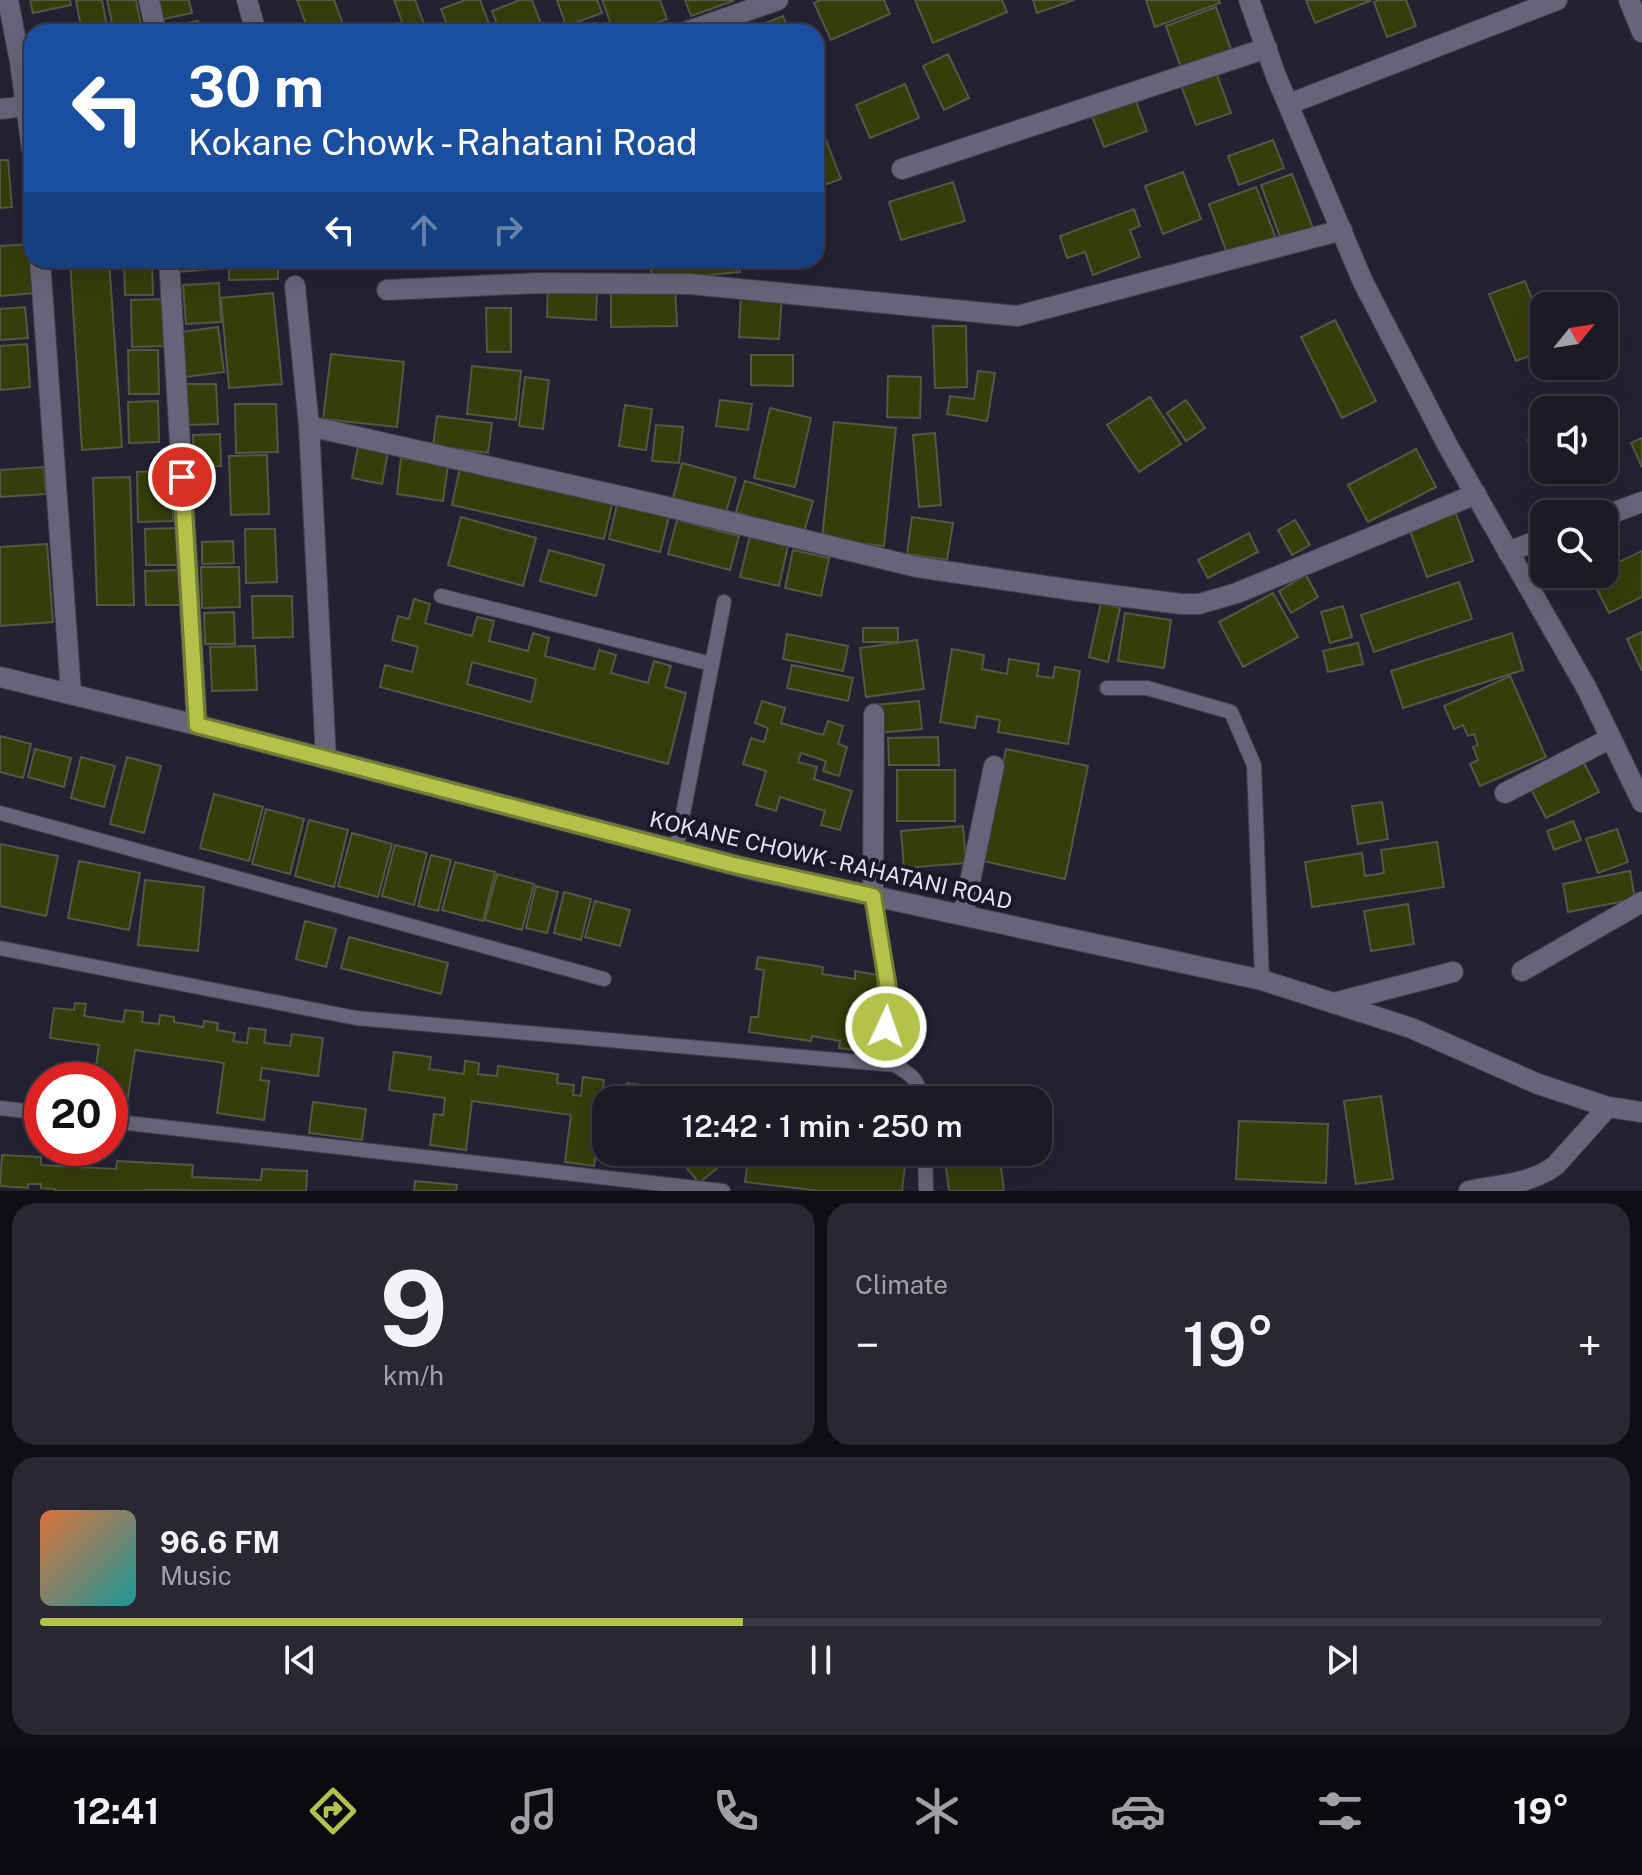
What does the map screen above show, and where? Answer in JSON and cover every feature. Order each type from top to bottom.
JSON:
[{"type":"street","points":[[8,0],[24,91]]},
{"type":"street","points":[[149,0],[154,24]]},
{"type":"street","points":[[247,0],[254,24]]},
{"type":"street","points":[[709,24],[778,0]]},
{"type":"street","points":[[1249,0],[1363,282],[1449,448],[1586,687],[1642,802]]},
{"type":"street","points":[[1289,104],[1557,0]]},
{"type":"street","points":[[1629,0],[1642,32]]},
{"type":"street","points":[[902,169],[1267,48]]},
{"type":"street","points":[[0,109],[24,106]]},
{"type":"street","points":[[387,290],[538,283],[689,284],[1017,316],[1342,230]]},
{"type":"street","points":[[41,268],[71,693]]},
{"type":"street","points":[[169,268],[197,725]]},
{"type":"street","points":[[295,286],[309,426],[326,759]]},
{"type":"street","points":[[309,426],[917,567],[1181,604],[1199,604],[1237,593],[1476,494]]},
{"type":"street","points":[[1618,511],[1642,502]]},
{"type":"street","points":[[1508,552],[1530,543]]},
{"type":"street","name":"KOKANE CHOWK - RAHATANI ROAD","points":[[0,677],[197,725],[757,871],[1262,980],[1411,1028],[1538,1084],[1608,1107],[1642,1112]]},
{"type":"street","points":[[873,896],[874,714]]},
{"type":"street","points":[[1505,793],[1611,738]]},
{"type":"street","points":[[963,915],[994,766]]},
{"type":"street","points":[[1522,971],[1642,902]]},
{"type":"street","points":[[1334,1003],[1453,972]]},
{"type":"street","points":[[1469,1191],[1536,1178],[1546,1173],[1608,1107]]},
{"type":"lane","points":[[441,596],[712,664]]},
{"type":"lane","points":[[676,850],[724,602]]},
{"type":"lane","points":[[1107,688],[1147,688],[1231,712],[1254,765],[1262,980]]},
{"type":"lane","points":[[0,813],[604,979]]},
{"type":"lane","points":[[873,896],[888,988],[886,1027]]},
{"type":"lane","points":[[0,948],[356,1018],[895,1065],[912,1076],[917,1086]]},
{"type":"lane","points":[[0,1108],[24,1111]]},
{"type":"lane","points":[[128,1123],[723,1191]]},
{"type":"lane","points":[[925,1166],[926,1190]]},
{"type":"building","points":[[30,0],[70,0],[71,5],[33,13]]},
{"type":"building","points":[[102,0],[106,24],[80,24],[76,1]]},
{"type":"building","points":[[107,0],[136,0],[141,24],[112,24]]},
{"type":"building","points":[[154,0],[189,0],[192,13],[158,20]]},
{"type":"building","points":[[297,0],[334,0],[343,24],[306,24]]},
{"type":"building","points":[[394,0],[415,0],[424,24],[403,24]]},
{"type":"building","points":[[465,0],[480,0],[489,24],[447,24],[441,9]]},
{"type":"building","points":[[520,0],[532,0],[541,24],[497,24],[492,11]]},
{"type":"building","points":[[557,0],[597,0],[602,13],[565,24]]},
{"type":"building","points":[[602,0],[660,0],[667,19],[654,24],[611,24]]},
{"type":"building","points":[[685,0],[733,0],[733,1],[691,16]]},
{"type":"building","points":[[820,0],[884,0],[890,14],[831,40],[814,3]]},
{"type":"building","points":[[915,0],[1002,0],[1007,12],[933,43]]},
{"type":"building","points":[[1033,0],[1074,0],[1037,13]]},
{"type":"building","points":[[1146,0],[1219,0],[1220,3],[1155,27]]},
{"type":"building","points":[[1306,0],[1372,0],[1315,23]]},
{"type":"building","points":[[1406,0],[1416,26],[1387,37],[1374,2]]},
{"type":"building","points":[[1216,7],[1233,55],[1183,73],[1166,26]]},
{"type":"building","points":[[783,16],[786,24],[763,24]]},
{"type":"building","points":[[948,54],[969,98],[944,110],[923,66]]},
{"type":"building","points":[[1216,72],[1231,113],[1196,125],[1181,85]]},
{"type":"building","points":[[905,84],[919,118],[870,138],[856,105]]},
{"type":"building","points":[[1135,99],[1147,131],[1104,147],[1092,116]]},
{"type":"building","points":[[1273,140],[1284,168],[1239,185],[1228,156]]},
{"type":"building","points":[[824,141],[841,179],[824,185]]},
{"type":"building","points":[[0,160],[8,160],[12,207],[0,208]]},
{"type":"building","points":[[1183,172],[1201,219],[1163,234],[1145,186]]},
{"type":"building","points":[[1292,174],[1315,233],[1283,245],[1261,185]]},
{"type":"building","points":[[953,182],[965,221],[901,240],[889,202]]},
{"type":"building","points":[[1256,187],[1276,238],[1228,256],[1209,204]]},
{"type":"building","points":[[1134,209],[1140,226],[1130,230],[1140,257],[1093,275],[1085,252],[1067,258],[1060,236]]},
{"type":"building","points":[[24,244],[24,268],[33,268],[35,293],[0,296],[0,246]]},
{"type":"building","points":[[71,268],[110,268],[122,447],[82,450]]},
{"type":"building","points":[[124,268],[152,268],[153,295],[125,295]]},
{"type":"building","points":[[178,268],[211,269],[179,272]]},
{"type":"building","points":[[229,268],[278,268],[278,279],[229,280]]},
{"type":"building","points":[[651,268],[740,268],[740,272],[652,280]]},
{"type":"building","points":[[1525,281],[1530,294],[1530,356],[1516,361],[1489,294]]},
{"type":"building","points":[[219,283],[221,322],[186,324],[183,285]]},
{"type":"building","points":[[675,286],[677,326],[611,327],[611,287]]},
{"type":"building","points":[[548,287],[597,290],[596,320],[547,317]]},
{"type":"building","points":[[273,293],[282,384],[229,388],[221,298]]},
{"type":"building","points":[[741,294],[782,296],[779,339],[739,337]]},
{"type":"building","points":[[163,299],[165,346],[132,347],[131,300]]},
{"type":"building","points":[[25,307],[28,338],[0,340],[0,309]]},
{"type":"building","points":[[486,308],[511,308],[511,352],[487,352]]},
{"type":"building","points":[[1335,320],[1376,401],[1342,418],[1301,337]]},
{"type":"building","points":[[933,326],[966,326],[967,387],[935,388]]},
{"type":"building","points":[[218,327],[224,372],[186,377],[181,332]]},
{"type":"building","points":[[27,344],[30,387],[0,390],[0,346]]},
{"type":"building","points":[[128,350],[158,350],[159,394],[129,394]]},
{"type":"building","points":[[331,354],[404,362],[397,427],[323,419]]},
{"type":"building","points":[[751,355],[793,355],[793,386],[751,385]]},
{"type":"building","points":[[472,366],[521,371],[516,420],[467,414]]},
{"type":"building","points":[[978,371],[995,373],[987,421],[947,414],[950,396],[974,399]]},
{"type":"building","points":[[888,376],[921,377],[920,418],[887,417]]},
{"type":"building","points":[[525,377],[549,380],[543,429],[519,426]]},
{"type":"building","points":[[182,384],[216,384],[218,424],[184,425]]},
{"type":"building","points":[[1150,397],[1181,444],[1139,472],[1107,425]]},
{"type":"building","points":[[720,400],[752,404],[748,430],[716,426]]},
{"type":"building","points":[[1186,400],[1205,428],[1186,441],[1167,413]]},
{"type":"building","points":[[158,401],[159,442],[129,443],[128,402]]},
{"type":"building","points":[[235,404],[276,404],[278,452],[236,453]]},
{"type":"building","points":[[625,405],[652,409],[646,450],[619,446]]},
{"type":"building","points":[[770,408],[811,418],[795,487],[754,478]]},
{"type":"building","points":[[437,416],[492,423],[488,453],[433,446]]},
{"type":"building","points":[[834,422],[896,428],[884,546],[822,539]]},
{"type":"building","points":[[656,425],[683,427],[679,463],[652,461]]},
{"type":"building","points":[[935,433],[941,505],[919,507],[913,435]]},
{"type":"building","points":[[220,434],[221,466],[194,467],[193,435]]},
{"type":"building","points":[[1642,438],[1642,467],[1631,443]]},
{"type":"building","points":[[358,446],[388,452],[382,484],[352,478]]},
{"type":"building","points":[[1416,449],[1436,487],[1368,522],[1348,485]]},
{"type":"building","points":[[267,455],[269,514],[231,515],[229,456]]},
{"type":"building","points":[[401,458],[448,465],[443,501],[397,494]]},
{"type":"building","points":[[461,463],[614,496],[604,539],[452,505]]},
{"type":"building","points":[[682,463],[736,478],[726,512],[673,498]]},
{"type":"building","points":[[44,467],[46,494],[0,497],[0,470]]},
{"type":"building","points":[[172,471],[173,521],[138,522],[137,472]]},
{"type":"building","points":[[130,477],[134,605],[97,605],[93,478]]},
{"type":"building","points":[[745,481],[813,501],[804,532],[736,512]]},
{"type":"building","points":[[617,504],[669,517],[660,552],[609,539]]},
{"type":"building","points":[[1455,511],[1473,561],[1427,577],[1409,528]]},
{"type":"building","points":[[461,517],[536,538],[523,586],[448,565]]},
{"type":"building","points":[[912,517],[953,523],[947,560],[907,554]]},
{"type":"building","points":[[677,520],[739,536],[730,570],[668,554]]},
{"type":"building","points":[[1295,520],[1310,545],[1292,555],[1278,530]]},
{"type":"building","points":[[177,528],[178,565],[146,565],[145,529]]},
{"type":"building","points":[[245,529],[275,529],[277,582],[246,583]]},
{"type":"building","points":[[1249,533],[1258,552],[1208,578],[1198,560]]},
{"type":"building","points":[[750,536],[788,546],[779,586],[740,577]]},
{"type":"building","points":[[233,541],[234,563],[202,564],[202,542]]},
{"type":"building","points":[[47,544],[53,622],[0,626],[0,547]]},
{"type":"building","points":[[549,550],[604,565],[596,596],[540,581]]},
{"type":"building","points":[[793,550],[829,558],[821,596],[785,588]]},
{"type":"building","points":[[1642,551],[1642,597],[1609,613],[1596,588],[1618,588],[1618,562]]},
{"type":"building","points":[[201,567],[239,567],[240,607],[202,608]]},
{"type":"building","points":[[183,570],[184,605],[146,605],[145,571]]},
{"type":"building","points":[[1306,575],[1318,597],[1291,613],[1279,591]]},
{"type":"building","points":[[1459,582],[1472,619],[1374,652],[1361,615]]},
{"type":"building","points":[[1273,593],[1298,637],[1243,667],[1219,622]]},
{"type":"building","points":[[252,596],[292,596],[293,637],[253,638]]},
{"type":"building","points":[[414,599],[430,604],[425,623],[472,636],[477,617],[494,621],[489,641],[528,651],[533,633],[549,638],[545,656],[594,669],[599,650],[616,655],[611,673],[648,683],[654,661],[671,666],[665,687],[686,693],[668,764],[380,687],[385,665],[412,672],[418,647],[392,640],[398,616],[409,619]],"holes":[[[472,662],[536,679],[531,702],[467,684]]]},
{"type":"building","points":[[1101,603],[1120,608],[1108,662],[1089,657]]},
{"type":"building","points":[[1343,606],[1352,637],[1330,643],[1321,612]]},
{"type":"building","points":[[234,612],[235,644],[205,644],[204,613]]},
{"type":"building","points":[[1125,613],[1171,620],[1164,668],[1118,661]]},
{"type":"building","points":[[863,628],[898,628],[898,642],[863,642]]},
{"type":"building","points":[[1642,632],[1642,671],[1627,639]]},
{"type":"building","points":[[1512,633],[1523,670],[1403,708],[1391,671]]},
{"type":"building","points":[[787,634],[848,646],[843,671],[783,659]]},
{"type":"building","points":[[917,640],[924,689],[866,697],[860,648]]},
{"type":"building","points":[[1358,643],[1363,664],[1328,672],[1323,651]]},
{"type":"building","points":[[255,646],[257,690],[212,691],[210,647]]},
{"type":"building","points":[[952,649],[984,655],[982,669],[1007,674],[1009,659],[1039,664],[1037,676],[1053,678],[1055,667],[1080,671],[1068,744],[998,732],[1000,720],[977,716],[975,728],[940,722]]},
{"type":"building","points":[[792,665],[853,678],[848,701],[787,688]]},
{"type":"building","points":[[1510,676],[1546,757],[1480,786],[1470,764],[1478,760],[1473,747],[1478,745],[1474,734],[1468,736],[1463,725],[1454,729],[1444,706]]},
{"type":"building","points":[[762,701],[785,708],[781,723],[823,735],[828,721],[843,726],[838,744],[847,747],[839,776],[823,771],[826,761],[801,753],[798,762],[817,767],[814,779],[852,791],[840,830],[821,825],[825,811],[780,797],[776,811],[756,805],[766,771],[743,764],[751,738],[764,742],[768,728],[755,723]]},
{"type":"building","points":[[919,701],[922,729],[876,733],[874,705]]},
{"type":"building","points":[[0,736],[31,744],[23,778],[0,772]]},
{"type":"building","points":[[938,737],[939,765],[889,765],[888,738]]},
{"type":"building","points":[[35,749],[71,758],[64,787],[28,777]]},
{"type":"building","points":[[1006,749],[1088,766],[1065,879],[983,861]]},
{"type":"building","points":[[81,757],[115,766],[104,807],[71,798]]},
{"type":"building","points":[[127,757],[161,766],[144,833],[110,824]]},
{"type":"building","points":[[1583,761],[1599,792],[1546,818],[1530,787]]},
{"type":"building","points":[[897,770],[955,770],[955,821],[897,821]]},
{"type":"building","points":[[214,794],[263,807],[249,861],[200,848]]},
{"type":"building","points":[[1382,802],[1388,839],[1358,844],[1352,806]]},
{"type":"building","points":[[266,809],[304,819],[290,874],[252,864]]},
{"type":"building","points":[[309,820],[348,830],[334,887],[295,876]]},
{"type":"building","points":[[1573,821],[1581,840],[1554,850],[1547,831]]},
{"type":"building","points":[[963,826],[966,863],[904,868],[901,831]]},
{"type":"building","points":[[1617,829],[1628,862],[1598,873],[1586,839]]},
{"type":"building","points":[[352,833],[392,844],[378,897],[338,886]]},
{"type":"building","points":[[1437,842],[1444,887],[1312,907],[1305,862],[1362,853],[1365,876],[1384,873],[1381,850]]},
{"type":"building","points":[[0,844],[58,856],[46,916],[0,906]]},
{"type":"building","points":[[395,845],[427,853],[414,905],[382,896]]},
{"type":"building","points":[[431,855],[451,860],[438,911],[418,906]]},
{"type":"building","points":[[79,861],[140,873],[129,930],[68,918]]},
{"type":"building","points":[[455,862],[495,872],[483,921],[442,910]]},
{"type":"building","points":[[1630,871],[1635,899],[1568,912],[1563,884]]},
{"type":"building","points":[[497,874],[534,884],[522,930],[485,920]]},
{"type":"building","points":[[145,880],[204,887],[198,951],[138,945]]},
{"type":"building","points":[[536,886],[558,892],[547,933],[526,928]]},
{"type":"building","points":[[564,892],[591,899],[581,940],[554,933]]},
{"type":"building","points":[[595,901],[630,910],[620,946],[585,937]]},
{"type":"building","points":[[1408,904],[1414,944],[1371,951],[1364,911]]},
{"type":"building","points":[[305,921],[336,929],[326,967],[296,959]]},
{"type":"building","points":[[349,937],[448,963],[441,994],[341,968]]},
{"type":"building","points":[[758,957],[823,967],[822,974],[855,979],[855,971],[878,975],[876,994],[868,993],[862,1031],[870,1032],[867,1052],[839,1048],[840,1041],[812,1036],[811,1041],[749,1032],[751,1017],[758,1017],[764,970],[756,969]]},
{"type":"building","points":[[75,1003],[86,1004],[84,1016],[123,1022],[125,1010],[143,1012],[142,1022],[159,1024],[160,1015],[174,1017],[174,1022],[203,1027],[204,1021],[218,1023],[217,1030],[235,1033],[233,1041],[247,1043],[249,1028],[266,1030],[264,1043],[290,1046],[292,1034],[323,1038],[318,1076],[262,1068],[260,1080],[269,1081],[264,1120],[217,1113],[224,1063],[135,1050],[128,1096],[128,1062],[97,1062],[99,1045],[50,1038],[54,1008],[74,1010]]},
{"type":"building","points":[[394,1052],[431,1057],[429,1069],[464,1074],[465,1061],[479,1063],[478,1074],[497,1076],[498,1066],[558,1074],[557,1083],[574,1085],[573,1095],[581,1096],[583,1077],[604,1080],[603,1086],[592,1086],[592,1166],[565,1162],[571,1115],[472,1101],[466,1150],[430,1145],[434,1114],[443,1115],[445,1098],[389,1090]]},
{"type":"building","points":[[1381,1096],[1393,1179],[1356,1184],[1344,1101]]},
{"type":"building","points":[[313,1102],[366,1109],[362,1140],[309,1133]]},
{"type":"building","points":[[1239,1121],[1328,1124],[1326,1183],[1236,1179]]},
{"type":"building","points":[[2,1155],[24,1156],[24,1166],[116,1169],[116,1166],[128,1166],[128,1162],[193,1165],[192,1177],[261,1180],[262,1169],[307,1171],[306,1191],[55,1191],[41,1188],[41,1184],[28,1184],[28,1188],[0,1186]]},
{"type":"building","points":[[685,1166],[720,1166],[699,1183]]},
{"type":"building","points":[[747,1166],[905,1166],[902,1191],[821,1191],[745,1182]]},
{"type":"building","points":[[946,1166],[1001,1166],[1004,1191],[949,1191]]},
{"type":"building","points":[[415,1181],[457,1185],[456,1191],[414,1191]]},
{"type":"route","points":[[182,477],[197,725],[757,871],[873,896],[888,988],[886,1027]]}]
